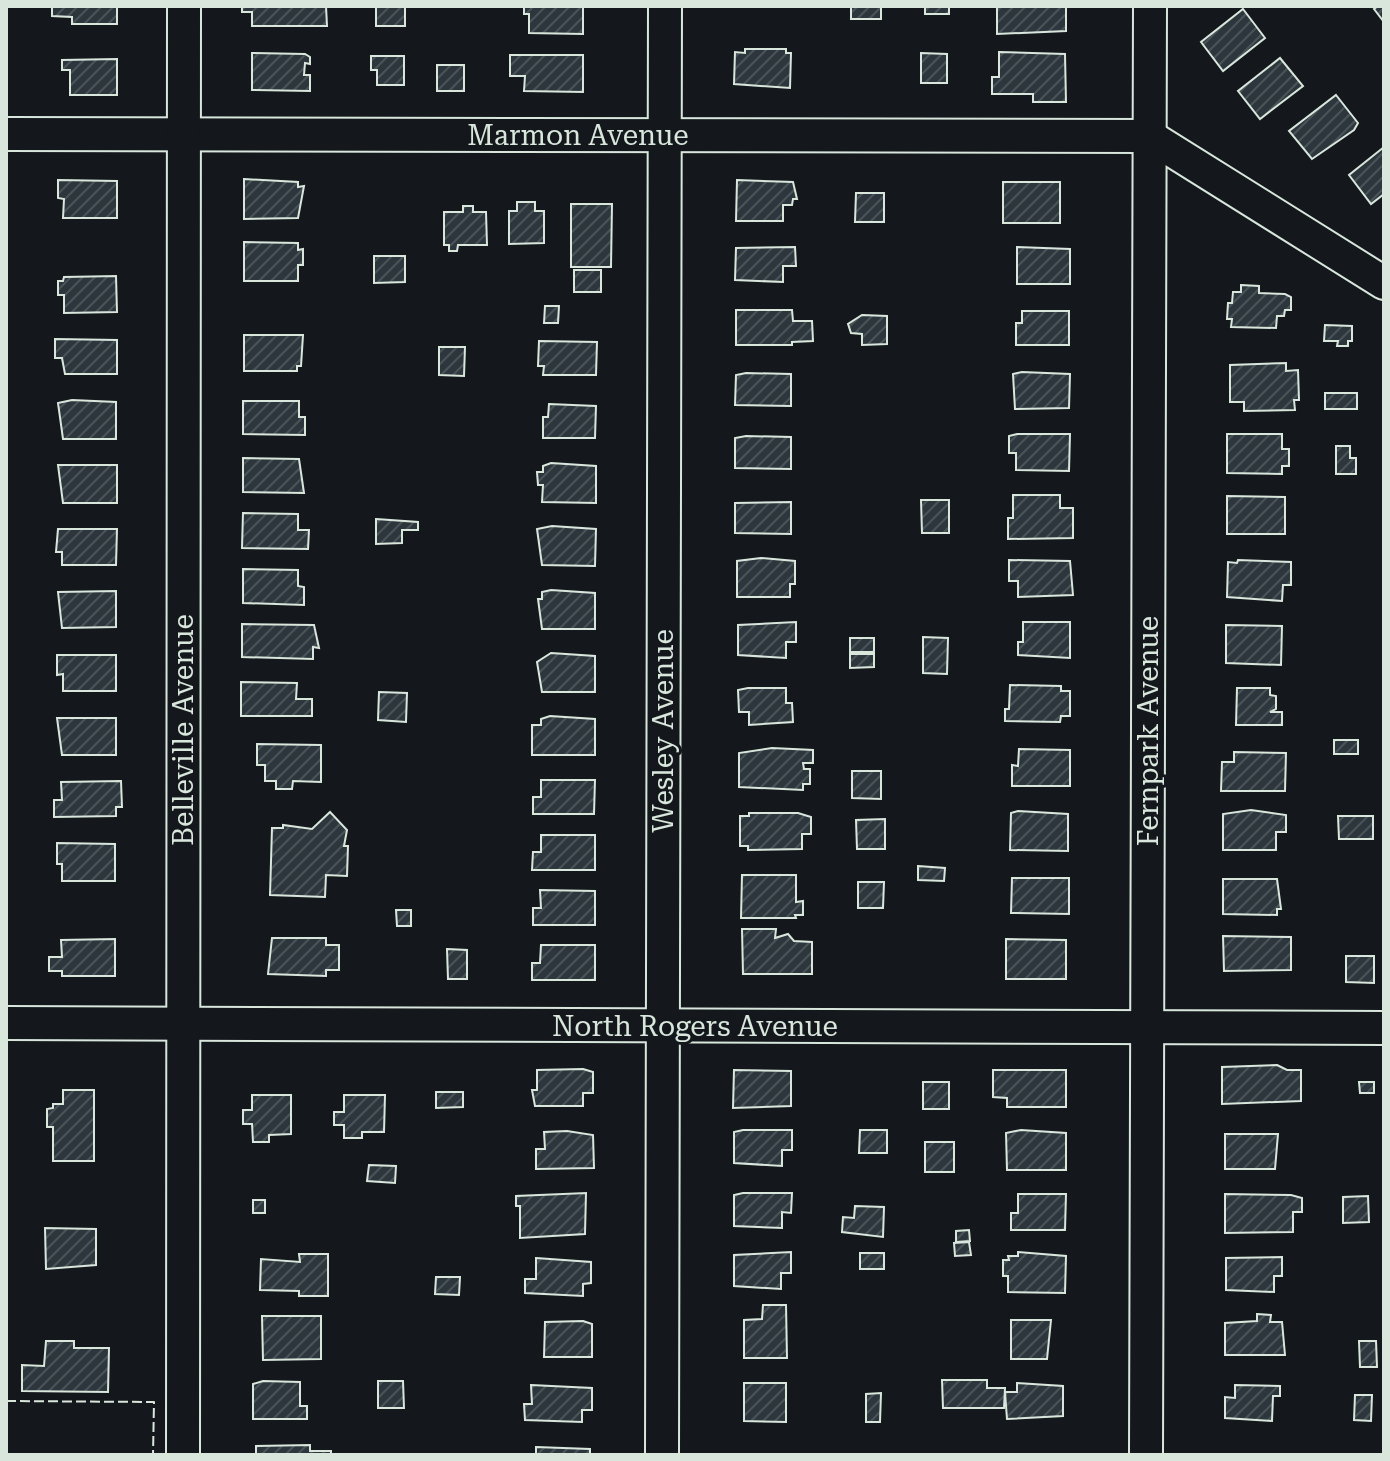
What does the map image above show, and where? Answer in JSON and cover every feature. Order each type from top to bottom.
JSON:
[{"type":"street","name":"Belleville Avenue","points":[[183,1455],[184,6]]},
{"type":"street","name":"Wesley Avenue","points":[[662,1455],[665,6]]},
{"type":"street","name":"Fernpark Avenue","points":[[1146,1455],[1150,6]]},
{"type":"street","name":"Marmon Avenue","points":[[6,134],[1149,136]]},
{"type":"street","points":[[1149,136],[1384,283]]},
{"type":"street","name":"North Rogers Avenue","points":[[6,1023],[1384,1028]]},
{"type":"building","points":[[52,6],[117,6],[117,24],[72,24],[72,17],[52,16]]},
{"type":"building","points":[[242,6],[326,6],[327,26],[252,26],[252,12],[242,12]]},
{"type":"building","points":[[376,6],[405,6],[405,26],[376,26]]},
{"type":"building","points":[[524,6],[583,6],[583,34],[529,33],[529,14],[524,14]]},
{"type":"building","points":[[851,6],[881,6],[881,19],[851,19]]},
{"type":"building","points":[[925,6],[949,6],[949,14],[925,14]]},
{"type":"building","points":[[997,6],[1066,6],[1066,31],[997,34]]},
{"type":"building","points":[[1384,6],[1384,22],[1374,9]]},
{"type":"building","points":[[1243,9],[1265,38],[1223,71],[1201,42]]},
{"type":"building","points":[[745,49],[786,49],[786,53],[791,53],[790,88],[734,84],[735,52],[745,53]]},
{"type":"building","points":[[999,52],[1065,54],[1066,102],[1033,102],[1033,94],[992,94],[992,77],[999,77]]},
{"type":"building","points":[[252,53],[305,54],[310,57],[310,64],[305,63],[304,75],[310,75],[310,91],[252,90]]},
{"type":"building","points":[[921,53],[947,54],[947,83],[921,83]]},
{"type":"building","points":[[510,55],[583,55],[583,92],[524,91],[525,76],[510,76]]},
{"type":"building","points":[[371,56],[404,56],[404,85],[377,85],[377,70],[371,70]]},
{"type":"building","points":[[1280,58],[1303,86],[1260,119],[1238,91]]},
{"type":"building","points":[[117,59],[117,95],[70,95],[70,70],[62,70],[62,60]]},
{"type":"building","points":[[437,65],[464,65],[464,91],[437,91]]},
{"type":"building","points":[[1336,95],[1358,123],[1354,130],[1312,159],[1289,131]]},
{"type":"building","points":[[1384,147],[1384,194],[1371,204],[1349,175]]},
{"type":"building","points":[[244,179],[298,182],[298,187],[304,186],[298,218],[244,219]]},
{"type":"building","points":[[58,180],[117,181],[117,218],[63,218],[64,199],[58,198]]},
{"type":"building","points":[[737,180],[793,182],[797,199],[793,199],[792,205],[783,205],[783,221],[736,221]]},
{"type":"building","points":[[1003,182],[1060,182],[1060,223],[1003,223]]},
{"type":"building","points":[[856,193],[884,193],[884,222],[855,222]]},
{"type":"building","points":[[517,202],[535,202],[535,211],[544,211],[544,243],[509,244],[509,211],[517,211]]},
{"type":"building","points":[[571,204],[612,204],[611,267],[571,267]]},
{"type":"building","points":[[463,206],[473,206],[473,212],[486,212],[487,245],[458,245],[457,251],[449,251],[449,245],[444,245],[444,212],[463,212]]},
{"type":"building","points":[[244,242],[298,243],[298,250],[303,249],[303,265],[298,265],[298,281],[244,281]]},
{"type":"building","points":[[795,247],[796,266],[783,266],[783,282],[735,280],[736,248]]},
{"type":"building","points":[[1017,247],[1070,249],[1070,284],[1017,284]]},
{"type":"building","points":[[374,256],[405,256],[405,282],[374,283]]},
{"type":"building","points":[[574,270],[601,270],[601,292],[574,292]]},
{"type":"building","points":[[116,276],[117,312],[64,313],[64,295],[58,295],[58,281],[63,281],[64,277]]},
{"type":"building","points":[[1241,285],[1259,286],[1259,293],[1291,297],[1291,310],[1285,310],[1284,316],[1277,316],[1276,328],[1231,327],[1232,319],[1227,319],[1228,303],[1232,303],[1233,292],[1241,292]]},
{"type":"building","points":[[545,306],[559,306],[558,323],[544,323]]},
{"type":"building","points":[[736,310],[792,310],[793,321],[812,321],[813,341],[792,342],[792,345],[736,345]]},
{"type":"building","points":[[1022,311],[1069,311],[1069,345],[1016,345],[1016,323],[1022,323]]},
{"type":"building","points":[[862,315],[887,316],[887,344],[862,345],[862,334],[851,333],[848,324]]},
{"type":"building","points":[[1325,325],[1352,326],[1352,341],[1348,341],[1348,346],[1337,346],[1338,341],[1324,341]]},
{"type":"building","points":[[244,335],[303,335],[301,366],[297,366],[297,371],[244,371]]},
{"type":"building","points":[[55,339],[117,340],[117,374],[65,374],[62,358],[55,358]]},
{"type":"building","points":[[539,341],[597,342],[596,375],[543,375],[544,366],[538,366]]},
{"type":"building","points":[[439,347],[465,347],[464,376],[439,375]]},
{"type":"building","points":[[1286,363],[1286,371],[1298,370],[1299,400],[1294,400],[1295,410],[1244,411],[1244,402],[1230,402],[1230,365]]},
{"type":"building","points":[[791,374],[791,406],[735,405],[736,375]]},
{"type":"building","points":[[1013,374],[1070,374],[1069,408],[1015,409]]},
{"type":"building","points":[[1325,393],[1357,393],[1357,409],[1325,409]]},
{"type":"building","points":[[72,400],[116,402],[116,439],[63,439],[58,403]]},
{"type":"building","points":[[243,401],[299,401],[299,417],[305,417],[305,435],[243,434]]},
{"type":"building","points":[[549,404],[596,406],[595,438],[543,438],[543,417],[548,417]]},
{"type":"building","points":[[1070,434],[1069,471],[1016,470],[1016,453],[1009,453],[1009,436]]},
{"type":"building","points":[[1227,434],[1282,434],[1282,449],[1289,449],[1289,466],[1282,466],[1282,474],[1227,473]]},
{"type":"building","points":[[791,437],[791,469],[735,468],[735,438]]},
{"type":"building","points":[[1336,446],[1350,446],[1350,458],[1356,458],[1356,474],[1336,474]]},
{"type":"building","points":[[243,458],[299,459],[304,493],[243,492]]},
{"type":"building","points":[[551,463],[596,466],[596,503],[542,502],[543,485],[538,485],[537,472],[543,472],[543,466]]},
{"type":"building","points":[[58,465],[117,465],[117,503],[63,503]]},
{"type":"building","points":[[1013,495],[1060,495],[1060,508],[1073,508],[1073,538],[1008,539],[1008,518],[1013,518]]},
{"type":"building","points":[[1227,496],[1285,497],[1285,534],[1227,534]]},
{"type":"building","points":[[921,500],[949,500],[949,533],[922,533]]},
{"type":"building","points":[[791,502],[791,534],[735,533],[735,503]]},
{"type":"building","points":[[243,513],[298,514],[298,530],[309,530],[308,549],[242,548]]},
{"type":"building","points":[[376,519],[418,522],[418,530],[402,530],[402,543],[376,544]]},
{"type":"building","points":[[552,526],[596,529],[595,566],[542,565],[537,529]]},
{"type":"building","points":[[58,529],[117,529],[116,565],[62,565],[62,552],[56,552]]},
{"type":"building","points":[[761,558],[795,561],[795,584],[790,584],[790,597],[737,597],[737,561]]},
{"type":"building","points":[[1009,560],[1070,561],[1073,595],[1018,597],[1018,581],[1009,581]]},
{"type":"building","points":[[1238,560],[1291,562],[1291,585],[1283,585],[1282,601],[1227,597],[1228,562],[1237,563]]},
{"type":"building","points":[[243,569],[298,570],[298,586],[304,587],[304,605],[243,603]]},
{"type":"building","points":[[116,591],[116,627],[62,628],[58,592]]},
{"type":"building","points":[[542,592],[595,593],[595,629],[542,629],[538,599],[542,599]]},
{"type":"building","points":[[796,622],[796,642],[786,642],[786,658],[738,655],[738,625]]},
{"type":"building","points":[[1023,622],[1070,622],[1070,658],[1018,655],[1018,642],[1023,642]]},
{"type":"building","points":[[242,624],[314,625],[319,648],[313,647],[313,659],[242,657]]},
{"type":"building","points":[[1226,625],[1282,626],[1281,665],[1226,663]]},
{"type":"building","points":[[923,637],[948,638],[947,674],[923,673]]},
{"type":"building","points":[[850,638],[874,638],[874,652],[850,652]]},
{"type":"building","points":[[551,653],[595,656],[595,692],[542,692],[537,662]]},
{"type":"building","points":[[850,654],[874,654],[874,667],[850,668]]},
{"type":"building","points":[[57,655],[116,655],[116,691],[63,691],[63,674],[57,675]]},
{"type":"building","points":[[241,682],[297,683],[296,699],[312,699],[312,716],[241,716]]},
{"type":"building","points":[[1010,685],[1061,686],[1061,691],[1070,691],[1070,716],[1061,716],[1060,722],[1005,721]]},
{"type":"building","points":[[786,688],[786,703],[792,703],[793,722],[749,725],[749,712],[739,712],[738,690]]},
{"type":"building","points":[[1237,688],[1270,688],[1270,695],[1276,696],[1276,709],[1270,712],[1282,712],[1282,725],[1236,725]]},
{"type":"building","points":[[379,692],[407,693],[406,722],[378,720]]},
{"type":"building","points":[[550,716],[595,719],[595,755],[532,755],[532,725],[541,725],[541,719]]},
{"type":"building","points":[[57,718],[116,718],[116,755],[62,755]]},
{"type":"building","points":[[1334,740],[1358,740],[1358,754],[1334,754]]},
{"type":"building","points":[[257,744],[321,745],[321,782],[293,781],[292,789],[276,789],[276,781],[265,781],[265,765],[257,765]]},
{"type":"building","points":[[772,748],[813,750],[813,763],[803,763],[804,769],[810,769],[810,784],[803,784],[803,790],[739,787],[739,753]]},
{"type":"building","points":[[1019,749],[1070,750],[1070,786],[1012,786],[1012,765],[1018,766]]},
{"type":"building","points":[[1234,752],[1286,753],[1285,791],[1221,791],[1222,762],[1234,762]]},
{"type":"building","points":[[852,771],[881,771],[881,799],[852,798]]},
{"type":"building","points":[[541,780],[595,780],[594,814],[533,814],[533,797],[541,797]]},
{"type":"building","points":[[121,781],[122,807],[116,807],[116,816],[54,817],[54,800],[62,800],[61,782]]},
{"type":"building","points":[[1251,810],[1286,815],[1286,832],[1276,832],[1276,850],[1223,850],[1223,814]]},
{"type":"building","points":[[330,812],[347,830],[344,846],[348,846],[347,876],[326,875],[325,897],[270,895],[272,828],[283,828],[283,825],[312,829]]},
{"type":"building","points":[[749,813],[798,813],[811,817],[811,834],[802,834],[802,849],[748,850],[748,846],[740,846],[740,816],[749,816]]},
{"type":"building","points":[[1011,813],[1068,814],[1068,851],[1010,850]]},
{"type":"building","points":[[1338,816],[1373,816],[1373,839],[1339,839]]},
{"type":"building","points":[[885,819],[885,849],[857,849],[856,820]]},
{"type":"building","points":[[541,835],[595,835],[595,870],[532,870],[533,852],[541,852]]},
{"type":"building","points":[[57,843],[115,844],[115,881],[62,881],[62,864],[57,864]]},
{"type":"building","points":[[918,866],[945,868],[944,881],[918,880]]},
{"type":"building","points":[[742,875],[796,875],[796,902],[803,901],[803,915],[795,915],[796,918],[741,918]]},
{"type":"building","points":[[1012,878],[1069,878],[1069,914],[1011,913]]},
{"type":"building","points":[[1223,879],[1277,879],[1281,909],[1277,909],[1277,915],[1223,914]]},
{"type":"building","points":[[858,882],[884,882],[883,908],[858,908]]},
{"type":"building","points":[[540,890],[595,891],[595,925],[533,925],[533,908],[541,908]]},
{"type":"building","points":[[396,910],[411,910],[411,926],[397,926]]},
{"type":"building","points":[[742,929],[776,929],[775,938],[788,934],[794,941],[812,942],[812,974],[743,974]]},
{"type":"building","points":[[1223,936],[1291,937],[1291,970],[1224,971]]},
{"type":"building","points":[[272,938],[326,938],[326,945],[339,945],[339,970],[326,970],[326,976],[268,974]]},
{"type":"building","points":[[115,939],[115,976],[62,976],[62,971],[49,971],[49,957],[62,957],[61,940]]},
{"type":"building","points":[[1006,939],[1066,940],[1066,979],[1006,979]]},
{"type":"building","points":[[541,945],[595,945],[595,980],[532,980],[532,963],[540,963]]},
{"type":"building","points":[[447,949],[467,950],[467,979],[448,979]]},
{"type":"building","points":[[1346,956],[1374,956],[1374,983],[1346,982]]},
{"type":"building","points":[[1277,1065],[1287,1070],[1301,1070],[1301,1101],[1222,1104],[1222,1067]]},
{"type":"building","points":[[583,1069],[593,1072],[593,1093],[583,1093],[583,1106],[535,1106],[532,1090],[537,1090],[537,1070]]},
{"type":"building","points":[[734,1070],[791,1071],[791,1106],[733,1108]]},
{"type":"building","points":[[993,1070],[1066,1070],[1066,1107],[1007,1107],[1007,1098],[993,1097]]},
{"type":"building","points":[[923,1082],[949,1082],[949,1109],[923,1109]]},
{"type":"building","points":[[1359,1082],[1374,1082],[1374,1093],[1360,1093]]},
{"type":"building","points":[[63,1090],[94,1090],[94,1161],[53,1161],[53,1127],[47,1127],[47,1109],[53,1108],[53,1104],[63,1104]]},
{"type":"building","points":[[436,1092],[463,1092],[463,1107],[436,1108]]},
{"type":"building","points":[[252,1095],[291,1095],[291,1134],[269,1135],[269,1142],[253,1142],[252,1124],[243,1124],[243,1110],[252,1110]]},
{"type":"building","points":[[344,1095],[385,1095],[384,1132],[362,1132],[362,1138],[344,1138],[344,1125],[334,1125],[334,1112],[344,1112]]},
{"type":"building","points":[[792,1130],[792,1150],[782,1150],[782,1166],[734,1163],[734,1132]]},
{"type":"building","points":[[860,1130],[887,1130],[887,1153],[859,1153]]},
{"type":"building","points":[[1021,1130],[1066,1133],[1066,1170],[1007,1170],[1006,1133]]},
{"type":"building","points":[[567,1131],[593,1135],[594,1168],[536,1169],[536,1149],[545,1149],[544,1132]]},
{"type":"building","points":[[1225,1134],[1278,1134],[1275,1169],[1225,1169]]},
{"type":"building","points":[[925,1142],[954,1142],[954,1172],[925,1172]]},
{"type":"building","points":[[369,1165],[396,1166],[395,1183],[367,1181]]},
{"type":"building","points":[[586,1193],[585,1234],[520,1238],[520,1206],[516,1206],[516,1196]]},
{"type":"building","points":[[792,1193],[791,1213],[782,1212],[782,1228],[734,1226],[734,1195]]},
{"type":"building","points":[[1018,1194],[1066,1194],[1065,1230],[1011,1230],[1011,1213],[1018,1213]]},
{"type":"building","points":[[1225,1194],[1291,1195],[1302,1198],[1302,1212],[1293,1212],[1293,1232],[1225,1233]]},
{"type":"building","points":[[1368,1196],[1369,1222],[1343,1223],[1343,1197]]},
{"type":"building","points":[[253,1200],[265,1200],[265,1213],[253,1213]]},
{"type":"building","points":[[855,1206],[884,1207],[883,1237],[842,1232],[843,1217],[854,1218]]},
{"type":"building","points":[[45,1228],[96,1229],[96,1265],[46,1269]]},
{"type":"building","points":[[969,1230],[970,1241],[956,1242],[956,1231]]},
{"type":"building","points":[[969,1242],[971,1255],[955,1256],[954,1243]]},
{"type":"building","points":[[791,1252],[791,1273],[781,1273],[781,1289],[734,1286],[734,1255]]},
{"type":"building","points":[[1018,1252],[1066,1256],[1065,1293],[1008,1292],[1008,1276],[1003,1276],[1003,1260],[1009,1260],[1008,1256],[1018,1256]]},
{"type":"building","points":[[860,1253],[884,1253],[884,1269],[860,1269]]},
{"type":"building","points":[[299,1254],[328,1254],[328,1296],[299,1296],[299,1291],[260,1290],[261,1259],[300,1262]]},
{"type":"building","points":[[1282,1257],[1282,1276],[1274,1276],[1274,1292],[1226,1290],[1226,1258]]},
{"type":"building","points":[[536,1258],[591,1262],[591,1283],[583,1284],[583,1296],[525,1293],[525,1279],[536,1279]]},
{"type":"building","points":[[436,1277],[460,1277],[459,1295],[435,1294]]},
{"type":"building","points":[[763,1305],[786,1305],[787,1358],[744,1358],[744,1320],[762,1319]]},
{"type":"building","points":[[1257,1314],[1271,1315],[1270,1322],[1282,1322],[1285,1355],[1225,1355],[1225,1323],[1257,1321]]},
{"type":"building","points":[[262,1316],[321,1316],[321,1359],[263,1360]]},
{"type":"building","points":[[1011,1320],[1051,1320],[1047,1359],[1011,1359]]},
{"type":"building","points":[[583,1321],[592,1324],[592,1357],[544,1357],[545,1322]]},
{"type":"building","points":[[46,1341],[74,1341],[74,1348],[109,1348],[108,1392],[22,1391],[22,1365],[44,1366]]},
{"type":"building","points":[[1359,1341],[1376,1341],[1377,1367],[1360,1367]]},
{"type":"building","points":[[942,1380],[987,1380],[987,1388],[1005,1388],[1004,1408],[943,1408]]},
{"type":"building","points":[[263,1381],[300,1382],[300,1406],[307,1406],[307,1419],[253,1419],[253,1384]]},
{"type":"building","points":[[378,1381],[403,1381],[404,1408],[378,1408]]},
{"type":"building","points":[[744,1383],[786,1383],[786,1422],[744,1421]]},
{"type":"building","points":[[1017,1383],[1063,1386],[1063,1416],[1007,1419],[1005,1392],[1017,1392]]},
{"type":"building","points":[[531,1385],[592,1388],[592,1410],[582,1410],[582,1422],[525,1420],[524,1404],[532,1404]]},
{"type":"building","points":[[1235,1385],[1280,1386],[1280,1396],[1273,1396],[1272,1421],[1225,1418],[1225,1397],[1235,1398]]},
{"type":"building","points":[[881,1393],[880,1422],[866,1422],[866,1394]]},
{"type":"building","points":[[1355,1395],[1372,1395],[1371,1421],[1354,1420]]},
{"type":"building","points":[[310,1445],[310,1451],[331,1451],[331,1455],[256,1455],[256,1446]]},
{"type":"building","points":[[536,1447],[590,1449],[590,1455],[536,1455]]},
{"type":"fence","points":[[6,1401],[154,1402],[153,1455]]}]
